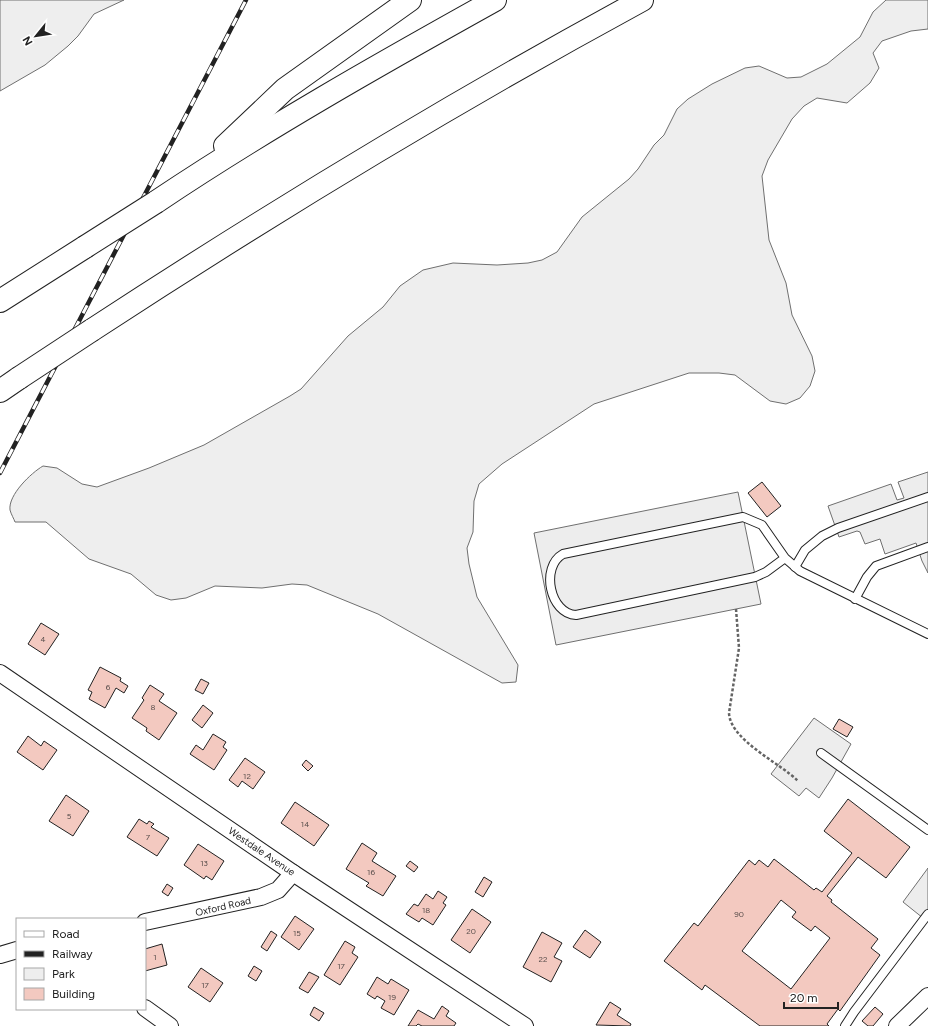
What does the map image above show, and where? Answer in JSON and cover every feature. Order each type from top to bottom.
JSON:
[{"type":"highway","points":[[192,178],[285,89],[410,0]]},
{"type":"highway","points":[[0,301],[192,178],[298,113],[494,0]]},
{"type":"highway","points":[[0,391],[185,269],[333,177],[474,94],[642,0]]},
{"type":"street","name":"Westdale Avenue","points":[[0,673],[293,873],[525,1026]]},
{"type":"street","name":"Oxford Road","points":[[146,922],[261,897],[278,890],[293,873]]},
{"type":"street","points":[[0,955],[16,950]]},
{"type":"street","points":[[897,1026],[928,996]]},
{"type":"street","points":[[146,1009],[170,1026]]},
{"type":"lane","points":[[795,567],[805,550],[822,536],[838,528],[928,497]]},
{"type":"lane","points":[[784,558],[766,572],[755,577],[576,615],[567,614],[557,606],[550,579],[550,570],[553,562],[563,554],[743,518],[762,525],[784,558],[795,567],[855,599],[928,634]]},
{"type":"lane","points":[[855,599],[866,577],[876,566],[928,547]]},
{"type":"lane","points":[[821,753],[928,830]]},
{"type":"lane","points":[[845,1026],[926,917]]},
{"type":"path","points":[[736,609],[739,648],[728,713],[729,720],[736,730],[755,747],[798,781]]},
{"type":"green space","points":[[0,0],[124,0],[94,14],[78,36],[45,65],[0,91]]},
{"type":"green space","points":[[886,0],[928,0],[928,29],[911,31],[882,41],[873,53],[879,68],[870,83],[847,103],[817,98],[804,106],[792,119],[768,160],[762,176],[769,240],[786,283],[792,315],[812,356],[815,371],[810,386],[800,398],[786,404],[770,401],[735,375],[719,373],[689,373],[594,404],[502,464],[479,484],[474,501],[473,532],[467,548],[469,564],[477,597],[518,665],[516,682],[502,683],[378,614],[307,585],[292,584],[262,588],[215,586],[186,598],[171,600],[156,595],[131,574],[89,559],[46,522],[15,522],[10,510],[10,504],[16,491],[32,474],[43,466],[57,468],[82,484],[97,487],[149,468],[204,445],[290,396],[301,389],[348,336],[383,307],[400,286],[423,270],[453,263],[497,265],[528,263],[542,260],[557,252],[582,217],[629,179],[638,169],[654,145],[664,135],[677,109],[688,99],[712,84],[745,68],[759,66],[787,78],[801,77],[827,64],[860,37],[873,12]]},
{"type":"shaded area","points":[[928,472],[928,573],[916,543],[885,554],[880,539],[865,544],[860,532],[857,531],[839,537],[828,506],[891,484],[897,500],[904,498],[898,482]]},
{"type":"shaded area","points":[[738,492],[761,604],[556,645],[534,533]]},
{"type":"shaded area","points":[[814,718],[851,744],[819,798],[806,788],[799,796],[771,774]]},
{"type":"shaded area","points":[[928,868],[928,922],[903,902]]},
{"type":"building","points":[[762,482],[781,506],[767,517],[748,493]]},
{"type":"building","points":[[41,623],[59,634],[45,655],[28,644]]},
{"type":"building","points":[[100,667],[121,678],[120,681],[128,686],[124,693],[116,688],[105,708],[89,699],[92,692],[88,690]]},
{"type":"building","points":[[201,679],[209,683],[203,694],[195,690]]},
{"type":"building","points":[[150,685],[164,694],[159,701],[177,713],[159,740],[146,731],[147,728],[132,718],[144,700],[142,698]]},
{"type":"building","points":[[203,705],[213,713],[202,728],[192,720]]},
{"type":"building","points":[[839,719],[853,727],[847,737],[833,729]]},
{"type":"building","points":[[213,734],[226,742],[223,747],[227,750],[214,770],[190,754],[196,745],[203,750]]},
{"type":"building","points":[[28,736],[41,746],[44,741],[57,750],[43,770],[17,752]]},
{"type":"building","points":[[245,758],[265,772],[253,789],[242,781],[238,787],[229,780]]},
{"type":"building","points":[[306,760],[313,766],[308,771],[302,765]]},
{"type":"building","points":[[66,795],[89,811],[73,836],[49,821]]},
{"type":"building","points":[[848,799],[910,847],[886,878],[858,857],[827,896],[832,900],[831,902],[878,939],[871,948],[880,955],[840,1011],[838,1009],[827,1024],[829,1026],[760,1026],[705,985],[702,990],[664,961],[694,923],[698,926],[749,860],[755,865],[759,860],[768,867],[774,859],[814,890],[816,888],[822,892],[852,853],[824,831]],"holes":[[[781,900],[796,912],[792,917],[811,931],[815,926],[830,938],[791,989],[742,951]]]},
{"type":"building","points":[[295,802],[329,825],[314,846],[281,823]]},
{"type":"building","points":[[139,819],[147,824],[149,821],[154,824],[151,827],[169,838],[157,856],[127,837]]},
{"type":"building","points":[[362,843],[377,853],[372,861],[396,876],[383,896],[366,886],[369,883],[346,869]]},
{"type":"building","points":[[198,844],[224,861],[212,880],[206,876],[204,879],[184,865]]},
{"type":"building","points":[[410,861],[418,867],[414,872],[406,866]]},
{"type":"building","points":[[484,877],[492,882],[483,897],[475,892]]},
{"type":"building","points":[[167,884],[173,888],[168,896],[162,892]]},
{"type":"building","points":[[438,891],[447,897],[443,903],[446,905],[433,925],[422,918],[419,922],[406,914],[414,904],[418,906],[426,894],[433,899]]},
{"type":"building","points":[[472,909],[491,922],[470,953],[451,940]]},
{"type":"building","points":[[295,916],[314,929],[299,950],[281,937]]},
{"type":"building","points":[[585,930],[601,942],[590,958],[573,947]]},
{"type":"building","points":[[271,931],[277,935],[267,951],[261,947]]},
{"type":"building","points":[[542,932],[562,943],[554,957],[562,961],[551,982],[523,967]]},
{"type":"building","points":[[345,941],[355,947],[352,953],[358,957],[340,985],[324,975]]},
{"type":"building","points":[[162,944],[167,965],[146,971],[146,949]]},
{"type":"building","points":[[254,966],[262,971],[256,981],[248,976]]},
{"type":"building","points":[[201,968],[223,983],[210,1002],[188,987]]},
{"type":"building","points":[[309,972],[319,977],[308,993],[299,988]]},
{"type":"building","points":[[377,977],[388,984],[391,979],[409,990],[394,1015],[381,1008],[385,1001],[377,996],[375,999],[367,994]]},
{"type":"building","points":[[610,1002],[621,1009],[617,1015],[631,1024],[630,1026],[596,1025]]},
{"type":"building","points":[[442,1006],[449,1011],[446,1016],[456,1023],[454,1026],[422,1026],[418,1024],[416,1026],[408,1026],[418,1010],[434,1019]]},
{"type":"building","points":[[314,1007],[324,1013],[319,1021],[310,1015]]},
{"type":"building","points":[[875,1007],[883,1014],[873,1026],[868,1026],[862,1021]]},
{"type":"railway","points":[[0,473],[246,0]]}]
